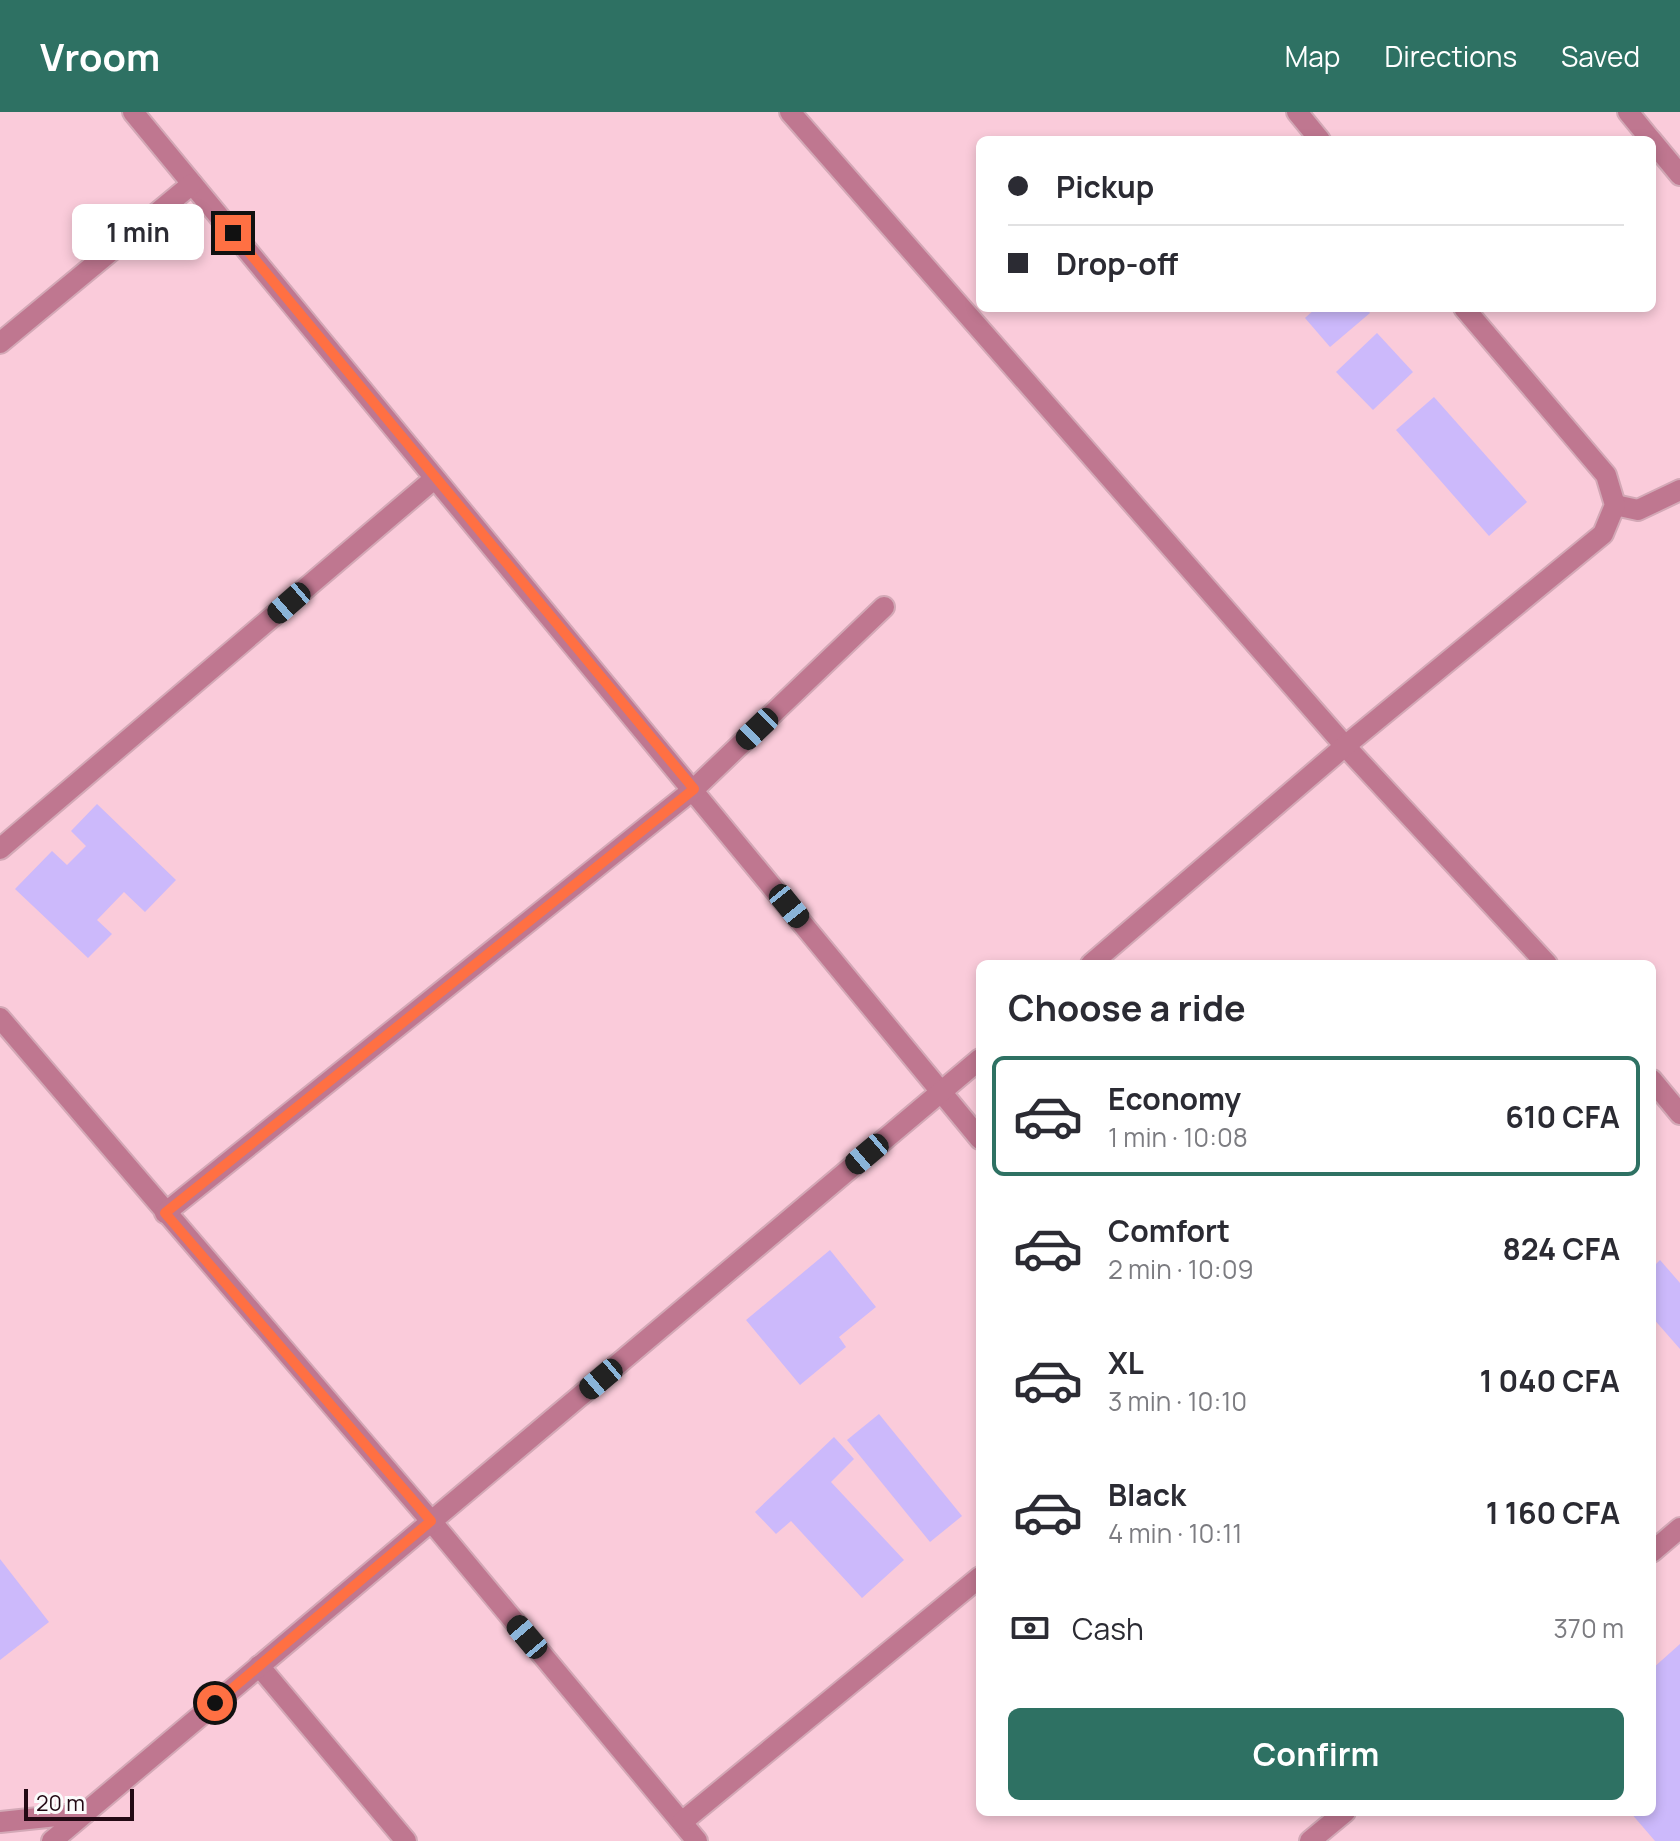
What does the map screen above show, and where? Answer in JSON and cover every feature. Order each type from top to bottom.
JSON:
[{"type":"street","points":[[133,112],[976,1134]]},
{"type":"street","points":[[790,112],[1345,746],[1543,960]]},
{"type":"street","points":[[1297,112],[1317,136]]},
{"type":"street","points":[[1628,112],[1648,136]]},
{"type":"street","points":[[1656,146],[1680,175]]},
{"type":"street","points":[[0,343],[192,184]]},
{"type":"street","points":[[1096,960],[1345,746],[1603,534],[1615,505],[1606,475],[1467,312]]},
{"type":"street","points":[[0,849],[434,479]]},
{"type":"street","points":[[1615,505],[1638,510],[1680,490]]},
{"type":"street","points":[[165,1213],[694,789],[884,607]]},
{"type":"street","points":[[0,1018],[431,1521],[697,1841]]},
{"type":"street","points":[[52,1841],[976,1062]]},
{"type":"street","points":[[1656,1085],[1680,1114]]},
{"type":"street","points":[[1656,1549],[1680,1528]]},
{"type":"street","points":[[682,1822],[976,1580]]},
{"type":"street","points":[[259,1666],[406,1841]]},
{"type":"street","points":[[0,1822],[85,1813]]},
{"type":"street","points":[[1310,1841],[1340,1816]]},
{"type":"building","points":[[1312,312],[1370,313],[1330,347],[1305,318]]},
{"type":"building","points":[[1377,333],[1413,372],[1373,410],[1336,372]]},
{"type":"building","points":[[1434,397],[1527,502],[1489,536],[1396,430]]},
{"type":"building","points":[[97,804],[176,880],[145,912],[124,892],[97,920],[112,934],[88,958],[15,889],[52,851],[67,865],[86,846],[71,831]]},
{"type":"building","points":[[830,1250],[876,1307],[839,1337],[846,1347],[800,1385],[746,1320]]},
{"type":"building","points":[[1660,1260],[1680,1283],[1680,1349],[1656,1322],[1656,1264]]},
{"type":"building","points":[[879,1414],[962,1516],[930,1542],[847,1440]]},
{"type":"building","points":[[834,1437],[854,1459],[831,1482],[904,1560],[862,1598],[791,1521],[776,1534],[755,1512]]},
{"type":"building","points":[[0,1559],[49,1622],[0,1660]]},
{"type":"building","points":[[1680,1644],[1680,1841],[1655,1841],[1633,1816],[1656,1816],[1656,1665]]},
{"type":"route","points":[[215,1703],[431,1521],[165,1213],[694,789],[233,233]]}]
